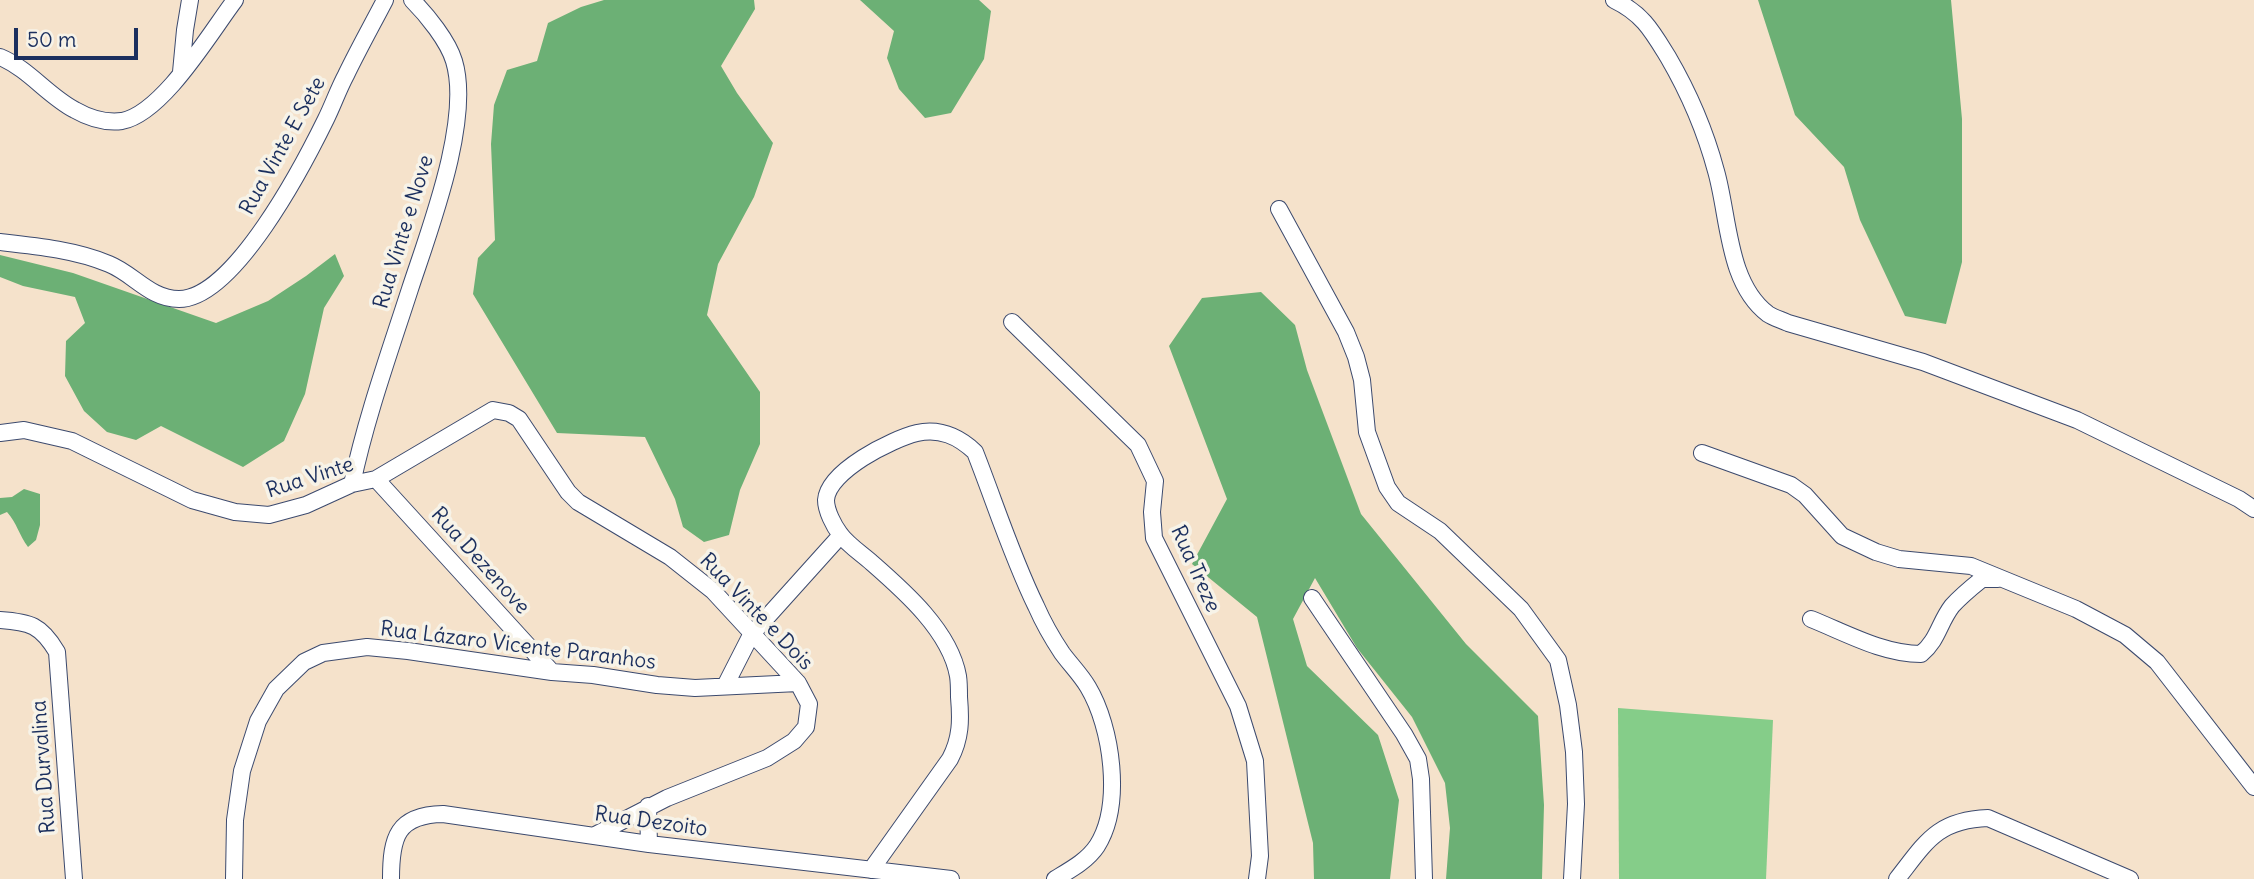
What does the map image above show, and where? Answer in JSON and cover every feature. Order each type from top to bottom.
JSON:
[{"type":"street","points":[[181,75],[190,0]]},
{"type":"street","points":[[0,57],[26,72],[74,110],[95,119],[112,122],[125,120],[159,99],[181,75],[235,0]]},
{"type":"street","name":"Rua Vinte E Sete","points":[[0,242],[88,256],[113,265],[143,287],[164,297],[181,299],[195,296],[216,284],[258,235],[286,193],[327,118],[385,0]]},
{"type":"street","name":"Rua Vinte e Nove","points":[[352,484],[363,430],[438,203],[457,128],[459,92],[454,60],[434,25],[412,0]]},
{"type":"street","points":[[1614,0],[1630,8],[1649,25],[1687,91],[1717,172],[1735,265],[1752,295],[1768,314],[1788,323],[1923,362],[2077,420],[2239,499],[2254,509]]},
{"type":"street","points":[[1279,209],[1346,332],[1356,357],[1362,380],[1367,432],[1387,487],[1398,503],[1440,531],[1521,609],[1558,660],[1568,705],[1574,752],[1576,804],[1572,879]]},
{"type":"street","name":"Rua Treze","points":[[1012,323],[1138,445],[1155,481],[1152,512],[1154,538],[1238,706],[1255,761],[1260,856],[1257,879]]},
{"type":"street","name":"Rua Vinte e Dois","points":[[466,424],[493,410],[509,413],[519,419],[561,482],[578,502],[688,570],[713,591],[751,635],[799,683],[809,704],[806,727],[794,741],[767,758],[648,806],[595,835]]},
{"type":"street","name":"Rua Vinte","points":[[0,433],[24,430],[72,441],[192,500],[235,512],[269,515],[306,505],[352,484],[376,479],[466,424]]},
{"type":"street","points":[[871,870],[957,747],[961,727],[958,674],[947,646],[907,594],[841,535],[830,516],[826,501],[829,490],[850,467],[884,444],[926,431],[961,439],[975,452],[1035,605],[1053,639],[1087,685],[1098,706],[1109,751],[1111,806],[1096,848],[1082,862],[1055,879]]},
{"type":"street","points":[[1702,453],[1791,485],[1805,495],[1842,536],[1876,552],[1899,559],[1971,566],[2076,609],[2125,635],[2157,662],[2254,787]]},
{"type":"street","name":"Rua Dezenove","points":[[376,479],[552,672]]},
{"type":"street","points":[[725,686],[751,635],[841,535]]},
{"type":"street","points":[[1811,619],[1875,645],[1908,654],[1921,654],[1932,645],[1951,608],[1964,594],[1982,579],[2004,579]]},
{"type":"street","points":[[1312,598],[1418,759],[1424,879]]},
{"type":"street","name":"Rua Durvalina","points":[[0,620],[22,622],[46,633],[57,652],[74,879]]},
{"type":"street","name":"Rua Lázaro Vicente Paranhos","points":[[234,879],[234,820],[242,771],[258,721],[276,688],[304,662],[323,653],[367,647],[695,688],[799,683]]},
{"type":"street","points":[[648,806],[649,844]]},
{"type":"street","name":"Rua Dezoito","points":[[391,879],[394,845],[400,828],[416,818],[443,814],[649,844],[951,879]]},
{"type":"street","points":[[1897,879],[1925,843],[1947,825],[1968,819],[1988,818],[2130,879]]},
{"type":"green space","points":[[604,0],[754,0],[755,9],[721,66],[773,143],[754,197],[718,264],[707,315],[760,392],[760,444],[740,490],[729,535],[704,542],[683,527],[675,499],[645,437],[557,433],[473,294],[478,258],[495,240],[491,144],[494,105],[507,70],[537,61],[548,23],[581,7]]},
{"type":"green space","points":[[860,0],[979,0],[991,11],[984,59],[951,113],[925,118],[899,89],[887,58],[894,31]]},
{"type":"green space","points":[[1758,0],[1951,0],[1962,119],[1962,262],[1946,324],[1905,316],[1860,220],[1844,167],[1795,115]]},
{"type":"green space","points":[[335,254],[344,276],[324,308],[305,394],[284,441],[243,467],[161,426],[136,440],[107,432],[84,411],[65,376],[66,341],[85,323],[75,297],[23,286],[0,277],[0,255],[73,273],[216,323],[268,301]]},
{"type":"green space","points":[[1261,292],[1295,325],[1307,370],[1361,514],[1466,644],[1538,716],[1544,805],[1542,879],[1446,879],[1450,828],[1445,783],[1412,717],[1357,648],[1315,578],[1293,619],[1307,666],[1378,735],[1399,800],[1390,879],[1314,879],[1313,843],[1257,617],[1192,564],[1227,499],[1169,346],[1202,298]]},
{"type":"green space","points":[[24,489],[40,494],[40,525],[36,540],[28,547],[7,512],[0,515],[0,498],[12,497]]},
{"type":"green space","points":[[1618,708],[1773,720],[1766,879],[1619,879]]}]
